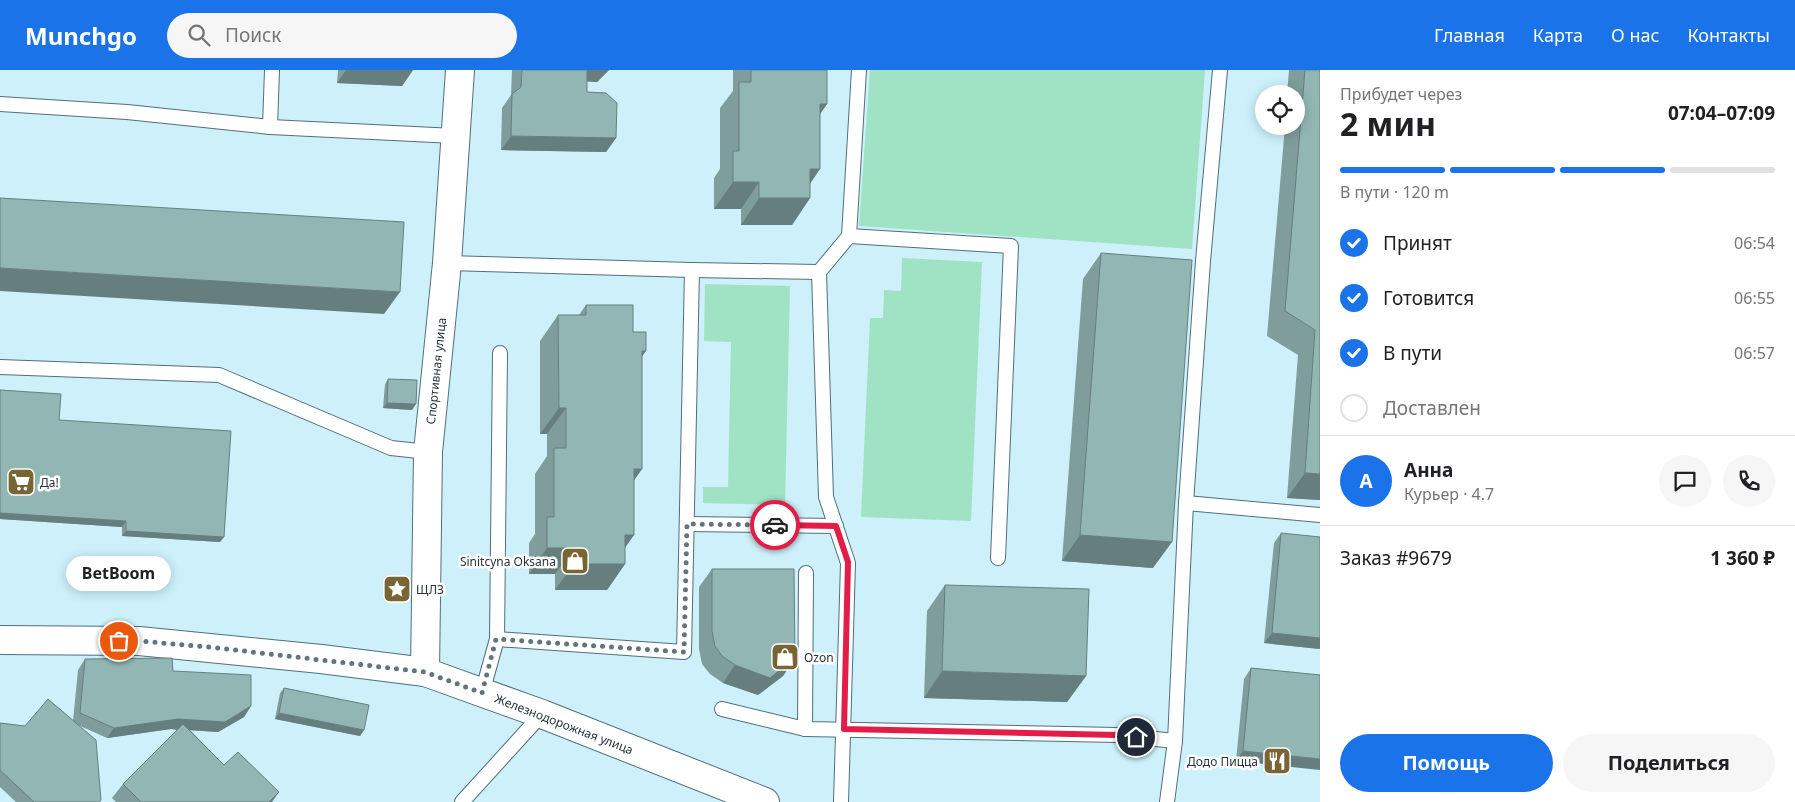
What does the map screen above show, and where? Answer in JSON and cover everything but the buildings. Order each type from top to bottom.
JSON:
[{"type":"main road","name":"Спортивная улица","points":[[425,672],[428,452],[446,263],[460,70]]},
{"type":"main road","name":"Железнодорожная улица","points":[[0,640],[139,641],[321,659],[425,672],[542,714],[765,802]]},
{"type":"lane","points":[[270,127],[272,70]]},
{"type":"lane","points":[[840,802],[844,729],[848,562],[826,497],[819,272],[848,236],[859,70]]},
{"type":"lane","points":[[1167,802],[1175,741],[1186,503],[1203,261],[1220,70]]},
{"type":"lane","points":[[0,104],[126,112],[270,127],[455,136]]},
{"type":"lane","points":[[848,236],[1011,246],[998,558]]},
{"type":"lane","points":[[446,263],[819,272]]},
{"type":"lane","points":[[496,639],[684,652],[692,270]]},
{"type":"lane","points":[[482,693],[496,639],[500,353]]},
{"type":"lane","points":[[0,367],[219,375],[391,448],[428,452]]},
{"type":"lane","points":[[1186,503],[1320,515]]},
{"type":"lane","points":[[687,524],[836,526]]},
{"type":"lane","points":[[805,729],[806,573]]},
{"type":"lane","points":[[722,709],[805,729],[1117,735],[1175,741]]},
{"type":"lane","points":[[462,802],[542,714]]},
{"type":"green space","points":[[870,70],[1205,70],[1192,249],[859,226]]},
{"type":"green space","points":[[902,258],[982,262],[971,521],[861,517],[870,318],[883,318],[884,290],[901,291]]},
{"type":"green space","points":[[705,284],[790,286],[785,505],[703,503],[703,487],[728,487],[731,342],[704,341]]},
{"type":"way so far","points":[[119,641],[209,647],[425,672],[482,693],[496,639],[684,652],[687,524],[775,525]]},
{"type":"place","name":"Да!","points":[[21,482]]},
{"type":"place","name":"Sinitcyna Oksana","points":[[575,561]]},
{"type":"place","name":"ЩЛЗ","points":[[397,589]]},
{"type":"place","name":"BetBoom","points":[[119,641]]},
{"type":"place","name":"Ozon","points":[[785,657]]},
{"type":"place","name":"Додо Пицца","points":[[1277,761]]},
{"type":"route","points":[[775,525],[836,526],[848,562],[844,729],[1136,737]]}]
